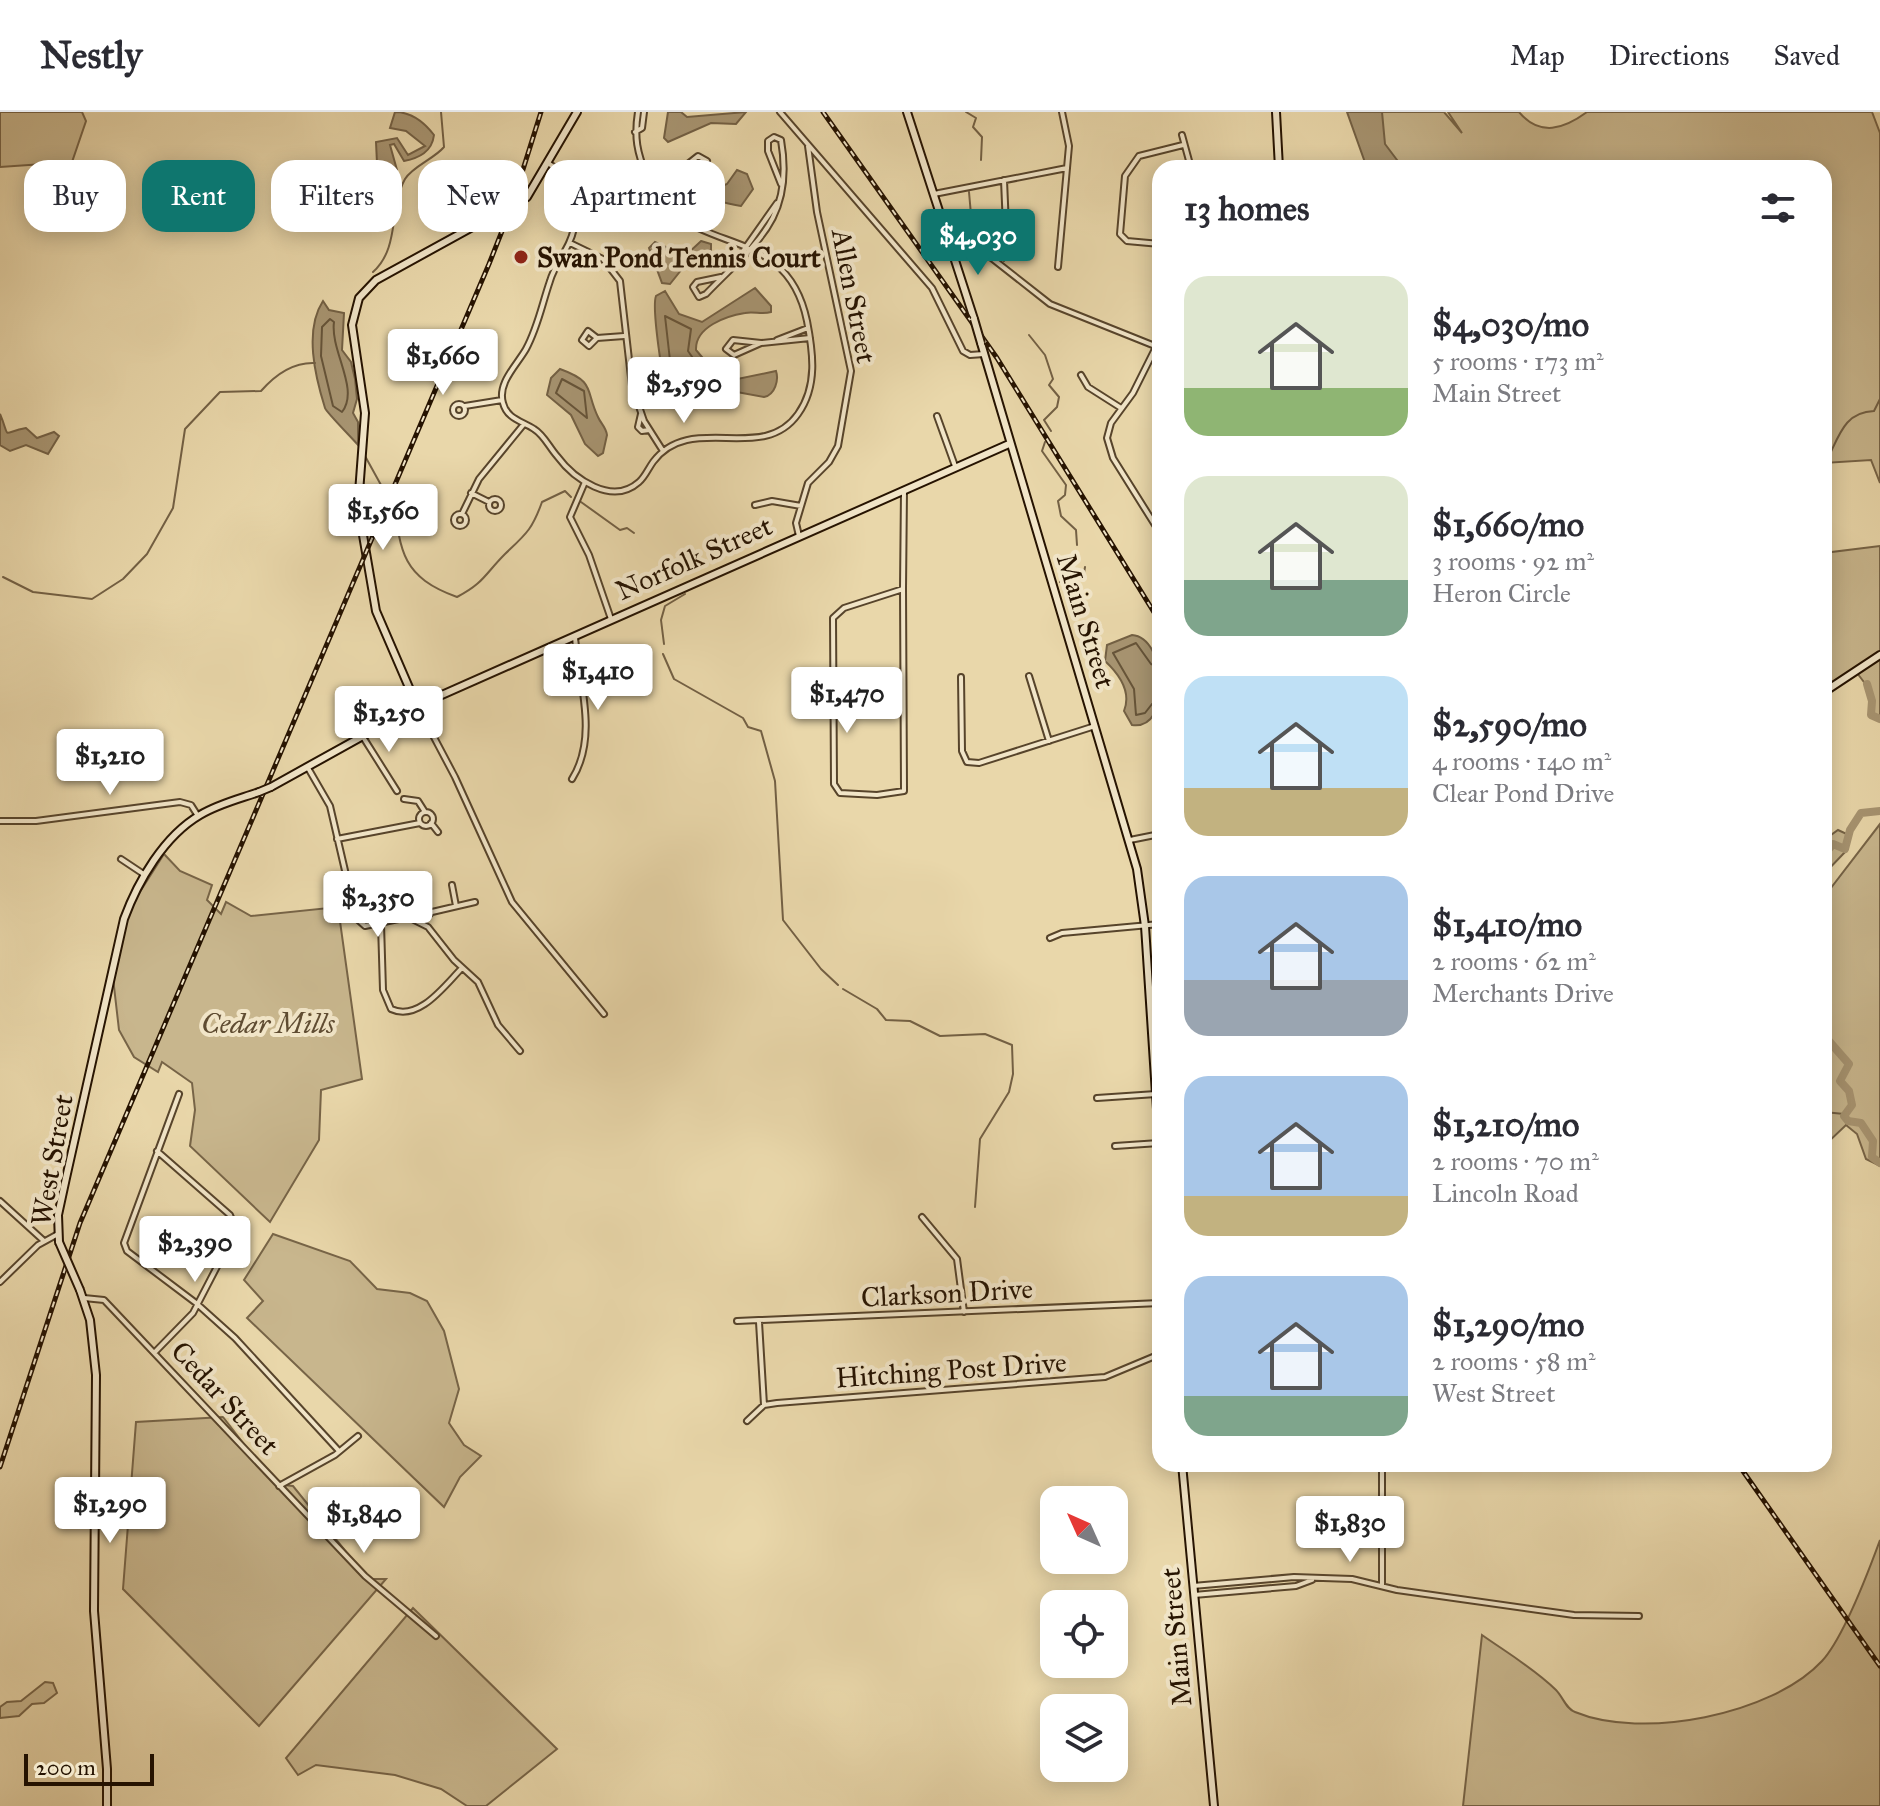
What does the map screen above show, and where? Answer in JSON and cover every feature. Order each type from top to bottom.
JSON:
[{"type":"main road","points":[[550,160],[577,112]]},
{"type":"main road","name":"Main Street","points":[[907,112],[952,243],[1009,444],[1130,840],[1145,926],[1152,1033]]},
{"type":"main road","points":[[1276,112],[1279,160]]},
{"type":"main road","points":[[417,706],[376,611],[360,527],[357,484],[365,413],[353,338],[354,310],[362,293],[376,280],[522,201],[544,169]]},
{"type":"main road","name":"Norfolk Street","points":[[398,716],[574,635],[1009,444]]},
{"type":"main road","points":[[1832,687],[1880,655]]},
{"type":"main road","points":[[398,716],[408,689]]},
{"type":"main road","name":"West Street","points":[[107,1806],[107,1768],[94,1623],[96,1375],[84,1298],[58,1238],[66,1178],[124,919],[145,875],[180,831],[198,816],[271,787],[398,716]]},
{"type":"main road","name":"Main Street","points":[[1183,1472],[1214,1806]]},
{"type":"street","points":[[641,112],[635,132],[641,160]]},
{"type":"street","points":[[780,112],[932,288],[963,351],[970,355],[984,354]]},
{"type":"street","points":[[1058,267],[1069,146],[1062,112]]},
{"type":"street","points":[[1182,135],[1188,160]]},
{"type":"street","points":[[721,277],[697,282],[693,287],[694,293],[702,296],[752,248],[778,201],[781,184],[782,144],[774,137],[768,141],[768,151],[781,184]]},
{"type":"street","points":[[1152,243],[1122,238],[1119,229],[1125,176],[1139,156],[1183,145]]},
{"type":"street","name":"Allen Street","points":[[799,536],[796,523],[812,477],[829,462],[838,446],[851,371],[817,212],[808,146]]},
{"type":"street","points":[[698,156],[707,161],[706,167],[680,174],[698,156]]},
{"type":"street","points":[[934,194],[1067,168]]},
{"type":"street","points":[[1004,180],[1006,227]]},
{"type":"street","points":[[573,232],[552,275],[534,332],[505,382],[502,400],[512,417],[541,434],[558,458],[585,482],[606,491],[623,491],[638,483],[663,451],[691,438],[755,439],[773,436],[786,427],[802,408],[810,387],[810,338],[790,276],[752,248],[711,232]]},
{"type":"street","points":[[952,243],[963,241],[975,245],[1058,308],[1152,346]]},
{"type":"street","points":[[570,243],[597,254],[615,271],[623,290],[624,336],[630,378],[641,414],[663,451]]},
{"type":"street","points":[[776,340],[808,328]]},
{"type":"street","points":[[597,338],[624,336]]},
{"type":"street","points":[[761,343],[733,340],[726,349],[731,355],[739,355],[761,343],[810,338]]},
{"type":"street","points":[[1152,358],[1109,429],[1109,448],[1152,520]]},
{"type":"street","points":[[1081,375],[1088,387],[1121,408]]},
{"type":"street","points":[[464,406],[502,400]]},
{"type":"street","points":[[937,416],[955,466]]},
{"type":"street","points":[[462,514],[471,493],[524,424]]},
{"type":"street","points":[[585,482],[570,517],[589,555],[611,619]]},
{"type":"street","points":[[903,589],[844,608],[833,618],[834,784],[840,793],[877,795],[904,791],[904,489]]},
{"type":"street","points":[[471,493],[489,502]]},
{"type":"street","points":[[755,505],[772,501],[801,506]]},
{"type":"street","points":[[572,779],[582,761],[587,737],[574,635]]},
{"type":"street","points":[[1029,676],[1049,741]]},
{"type":"street","points":[[961,677],[962,751],[966,761],[979,763],[1095,726]]},
{"type":"street","points":[[417,706],[462,790],[512,902],[604,1014]]},
{"type":"street","points":[[363,737],[397,791]]},
{"type":"street","points":[[308,768],[326,797],[356,918],[365,926],[408,917],[421,922],[478,982],[498,1025],[520,1051]]},
{"type":"street","points":[[404,799],[418,801],[425,812],[431,814],[431,823],[438,832]]},
{"type":"street","points":[[0,821],[36,821],[179,802],[189,804],[198,816]]},
{"type":"street","points":[[420,823],[419,816],[425,812]]},
{"type":"street","points":[[337,839],[431,823]]},
{"type":"street","points":[[1130,840],[1152,836]]},
{"type":"street","points":[[121,859],[145,875]]},
{"type":"street","points":[[452,885],[456,906]]},
{"type":"street","points":[[421,922],[432,912],[475,902]]},
{"type":"street","points":[[381,924],[383,990],[391,1009],[406,1012],[420,1007],[462,968]]},
{"type":"street","points":[[1050,938],[1062,933],[1152,925]]},
{"type":"street","points":[[179,1094],[124,1243],[127,1251],[196,1303],[235,1338],[339,1451]]},
{"type":"street","points":[[1097,1098],[1152,1094]]},
{"type":"street","points":[[1115,1146],[1152,1143]]},
{"type":"street","points":[[155,1352],[193,1313],[229,1246],[236,1226],[230,1215],[156,1151]]},
{"type":"street","points":[[0,1201],[44,1241]]},
{"type":"street","points":[[922,1217],[932,1225],[957,1259],[964,1312]]},
{"type":"street","points":[[0,1282],[44,1241],[58,1238]]},
{"type":"street","name":"Cedar Street","points":[[84,1298],[101,1297],[365,1576],[436,1636]]},
{"type":"street","name":"Clarkson Drive","points":[[737,1321],[1152,1303]]},
{"type":"street","points":[[747,1421],[764,1405],[759,1322]]},
{"type":"street","name":"Hitching Post Drive","points":[[764,1405],[1096,1379],[1152,1357]]},
{"type":"street","points":[[279,1486],[339,1451],[358,1436]]},
{"type":"street","points":[[1382,1472],[1382,1586]]},
{"type":"street","points":[[1193,1586],[1294,1577],[1352,1579],[1574,1615],[1639,1616]]},
{"type":"street","points":[[1194,1595],[1296,1586],[1314,1579]]},
{"type":"green space","points":[[0,112],[82,112],[86,121],[73,160],[24,160],[24,165],[0,167]]},
{"type":"green space","points":[[1349,112],[1444,112],[1462,133],[1448,112],[1519,112],[1535,125],[1552,128],[1570,123],[1587,112],[1872,112],[1880,133],[1880,483],[1871,460],[1832,462],[1832,160],[1368,160]]},
{"type":"green space","points":[[1880,546],[1880,719],[1871,715],[1870,690],[1857,673],[1832,687],[1832,552]]},
{"type":"green space","points":[[1880,824],[1880,1166],[1866,1159],[1857,1134],[1846,1125],[1832,1138],[1832,887]]},
{"type":"green space","points":[[1838,830],[1849,835],[1846,851],[1832,866],[1832,834]]},
{"type":"green space","name":"Cedar Mills","points":[[164,854],[180,871],[212,885],[207,900],[221,914],[226,902],[251,916],[338,907],[362,1079],[321,1090],[319,1140],[270,1222],[190,1146],[195,1110],[192,1083],[162,1062],[158,1072],[134,1057],[119,1030],[112,969],[124,917]]},
{"type":"green space","points":[[273,1234],[350,1261],[377,1289],[410,1293],[427,1301],[444,1331],[459,1389],[449,1423],[464,1445],[481,1456],[460,1477],[444,1507],[247,1318],[263,1301],[244,1280]]},
{"type":"green space","points":[[223,1417],[275,1484],[293,1486],[368,1579],[386,1579],[259,1726],[123,1589],[136,1422]]},
{"type":"green space","points":[[1880,1540],[1880,1806],[1463,1806],[1482,1635],[1539,1675],[1575,1712],[1603,1720],[1635,1723],[1705,1717],[1772,1696],[1800,1680],[1822,1661],[1847,1621]]},
{"type":"green space","points":[[413,1608],[557,1749],[486,1806],[467,1806],[441,1789],[395,1775],[316,1765],[298,1775],[286,1758]]},
{"type":"green space","points":[[45,1682],[53,1683],[57,1693],[44,1703],[32,1704],[19,1716],[0,1718],[0,1707],[7,1702],[21,1701]]},
{"type":"water","points":[[395,112],[406,114],[421,122],[434,135],[433,141],[424,153],[415,158],[404,161],[394,144],[390,145],[394,160],[377,160],[376,142],[397,138],[408,155],[425,146],[406,131],[390,128]]},
{"type":"water","points":[[668,112],[681,112],[687,117],[746,112],[736,124],[711,123],[668,142],[664,138]]},
{"type":"water","points":[[1347,112],[1382,112],[1385,144],[1397,160],[1364,160]]},
{"type":"water","points":[[737,170],[747,174],[753,189],[741,206],[725,203],[727,184]]},
{"type":"water","points":[[701,241],[711,244],[711,253],[686,264],[670,284],[662,283],[649,248],[655,242],[685,256]]},
{"type":"water","points":[[755,288],[771,306],[771,312],[745,313],[713,324],[701,335],[696,350],[723,382],[776,371],[773,390],[764,397],[715,388],[670,397],[658,347],[656,296],[665,291],[679,314],[702,322]]},
{"type":"water","points":[[323,301],[329,310],[344,313],[342,350],[351,362],[355,379],[357,399],[353,413],[358,422],[358,445],[325,408],[318,382],[313,339],[317,313]]},
{"type":"water","points":[[560,369],[579,378],[588,388],[607,435],[603,453],[598,456],[585,444],[571,415],[547,395],[551,378]]},
{"type":"water","points":[[0,414],[7,433],[26,428],[37,438],[54,432],[59,436],[48,454],[26,445],[10,451],[0,445]]},
{"type":"water","points":[[1132,635],[1144,640],[1152,650],[1152,716],[1145,723],[1132,725],[1124,711],[1125,690],[1115,671],[1105,661],[1107,645]]},
{"type":"waterway","points":[[373,272],[391,240],[397,202],[405,179],[444,147],[441,112]]},
{"type":"waterway","points":[[966,112],[976,118],[973,127],[982,137],[981,160]]},
{"type":"waterway","points":[[969,192],[972,226],[1004,261]]},
{"type":"waterway","points":[[1029,335],[1045,355],[1053,379],[1049,385],[1059,397],[1057,407],[1044,420],[1051,431]]},
{"type":"waterway","points":[[3,577],[33,592],[92,599],[123,579],[147,554],[173,508],[185,429],[220,392],[261,391],[285,371],[315,363]]},
{"type":"waterway","points":[[1832,450],[1845,425],[1857,415],[1874,411],[1880,399]]},
{"type":"waterway","points":[[1045,442],[1042,451],[1066,485],[1065,495],[1058,501],[1061,516],[1076,530],[1077,545]]},
{"type":"waterway","points":[[365,456],[381,485]]},
{"type":"waterway","points":[[394,499],[402,548],[414,571],[425,581],[457,597],[479,583],[523,536],[542,502],[565,491],[571,497]]},
{"type":"waterway","points":[[581,502],[620,530],[627,528],[634,533]]},
{"type":"waterway","points":[[1060,582],[1084,573],[1085,567]]},
{"type":"waterway","points":[[664,644],[661,620],[665,606],[685,594]]},
{"type":"waterway","points":[[663,654],[674,679],[743,718],[748,727],[761,731],[775,781],[783,920],[821,969],[838,985]]},
{"type":"waterway","points":[[1867,684],[1872,701],[1871,715],[1880,719]]},
{"type":"waterway","points":[[1832,845],[1845,849],[1850,830],[1861,813],[1880,811]]},
{"type":"waterway","points":[[843,989],[877,1009],[886,1020],[910,1021],[940,1036],[985,1034],[1012,1045],[1013,1074],[1009,1092],[980,1139],[975,1207]]},
{"type":"waterway","points":[[1832,1045],[1849,1064],[1840,1081],[1849,1091],[1852,1105],[1844,1116],[1848,1121],[1861,1123],[1873,1141],[1872,1157],[1880,1163]]},
{"type":"waterway","points":[[1832,1113],[1844,1114]]},
{"type":"railway","points":[[0,1467],[80,1223],[489,264],[510,211],[541,112]]},
{"type":"railway","points":[[823,112],[997,358],[1152,609]]},
{"type":"railway","points":[[1744,1472],[1880,1666]]},
{"type":"place","name":"Swan Pond Tennis Court","points":[[521,257]]}]
